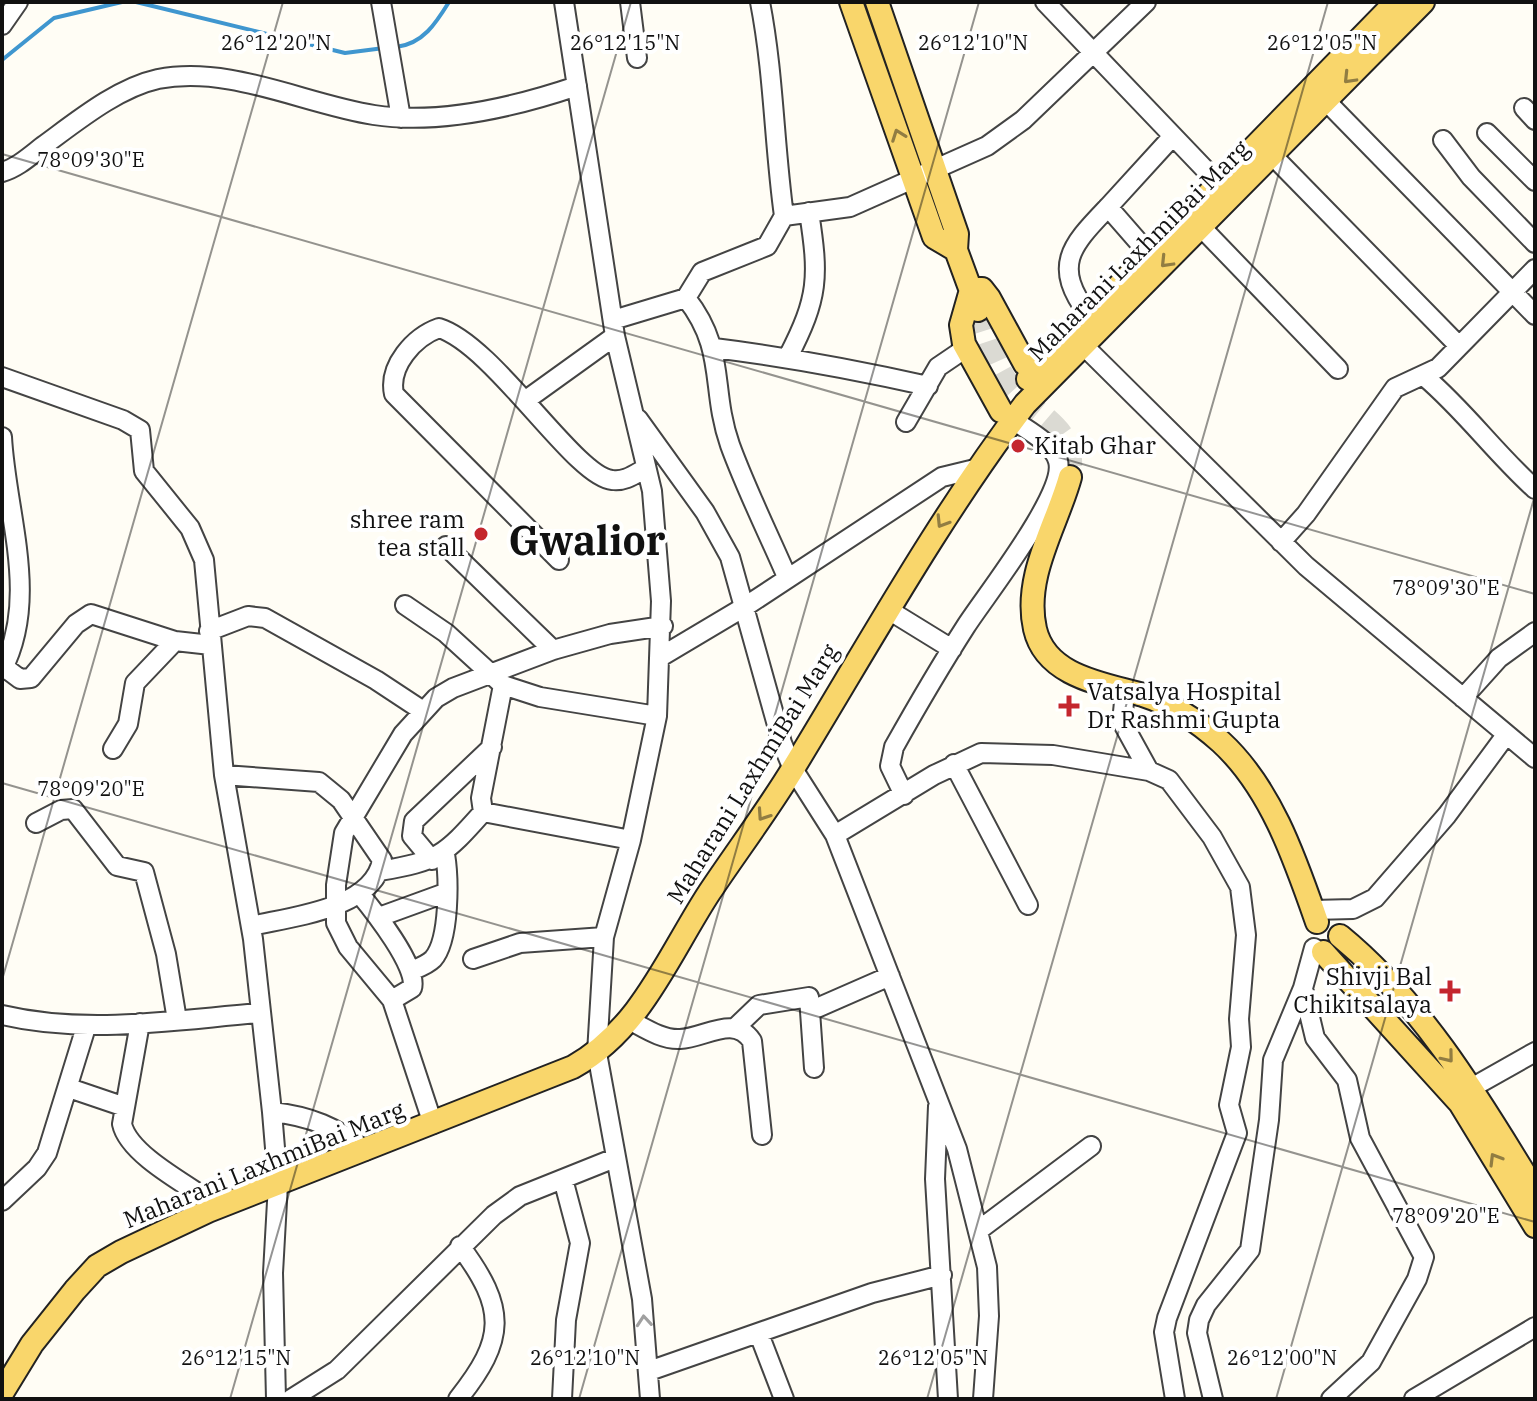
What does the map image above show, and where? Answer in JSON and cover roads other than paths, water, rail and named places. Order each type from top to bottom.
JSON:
[{"type":"main road","points":[[851,2],[934,237],[956,250]]},
{"type":"main road","points":[[877,2],[957,234],[956,250],[974,300]]},
{"type":"main road","points":[[1007,416],[966,348],[961,325],[982,289],[1028,366],[1034,366],[1065,333],[1083,330],[1149,254],[1396,2]]},
{"type":"main road","name":"Maharani LaxhmiBai Marg","points":[[2,1393],[32,1344],[97,1266],[219,1207],[573,1067],[597,1053],[631,1021],[693,917],[793,769],[965,471],[1007,416],[1083,330],[1201,227],[1423,2]]},
{"type":"main road","points":[[1070,477],[1038,570],[1034,596],[1035,631],[1044,649],[1084,680],[1143,695],[1195,721],[1245,767],[1269,806],[1302,876],[1315,916],[1309,935],[1319,950],[1355,983],[1460,1103],[1535,1226]]},
{"type":"main road","points":[[1315,916],[1333,923],[1340,936],[1373,965],[1473,1087],[1533,1185]]},
{"type":"main road","points":[[1319,950],[1336,946],[1340,936]]},
{"type":"street","points":[[2,25],[18,2]]},
{"type":"street","points":[[381,2],[401,118]]},
{"type":"street","points":[[564,2],[614,328],[652,491],[663,626],[657,716],[631,840],[604,937],[597,1053],[642,1299],[650,1399]]},
{"type":"street","points":[[630,2],[637,58]]},
{"type":"street","points":[[526,400],[614,328],[686,298],[702,272],[767,246],[784,216],[774,145],[772,66],[760,2]]},
{"type":"street","points":[[1045,2],[1219,184]]},
{"type":"street","points":[[784,216],[850,207],[987,146],[1023,120],[1146,2]]},
{"type":"street","points":[[5,176],[81,119],[157,79],[194,76],[224,80],[353,111],[401,118],[512,105],[577,86]]},
{"type":"street","points":[[1326,101],[1535,315]]},
{"type":"street","points":[[1487,133],[1535,181]]},
{"type":"street","points":[[1173,136],[1082,233],[1070,258],[1071,286],[1083,330],[1281,542],[1535,758]]},
{"type":"street","points":[[1443,140],[1471,177],[1535,243]]},
{"type":"street","points":[[1271,154],[1458,345]]},
{"type":"street","points":[[1108,207],[1149,254]]},
{"type":"street","points":[[788,357],[815,297],[817,277],[809,212]]},
{"type":"street","points":[[1201,227],[1338,369]]},
{"type":"street","points":[[1281,542],[1306,514],[1395,388],[1425,377],[1535,269]]},
{"type":"street","points":[[686,298],[698,314],[714,348],[720,405],[729,443],[787,577]]},
{"type":"street","points":[[559,560],[399,403],[392,383],[396,366],[425,333],[439,328],[464,342],[526,400],[595,474],[611,480],[624,480],[646,468]]},
{"type":"street","points":[[714,348],[788,357],[928,386]]},
{"type":"street","points":[[906,422],[938,367],[966,348]]},
{"type":"street","points":[[2,377],[123,420],[140,430],[144,471],[200,545],[224,775],[251,926],[272,1112],[278,1184],[273,1273],[276,1399]]},
{"type":"street","points":[[1425,377],[1447,395],[1512,469],[1535,489]]},
{"type":"street","points":[[632,411],[719,535],[746,606],[774,718],[793,769],[835,835],[957,1149],[987,1267],[989,1316],[983,1399]]},
{"type":"street","points":[[904,795],[890,766],[894,747],[952,649],[1035,525],[1057,477],[1059,463],[1054,453],[1007,416]]},
{"type":"street","points":[[2,437],[21,599],[13,645],[3,668],[20,679],[31,678],[76,624],[91,614],[175,641],[210,638],[248,616],[265,618],[376,680],[423,711]]},
{"type":"street","points":[[662,656],[746,606],[915,493],[965,471]]},
{"type":"street","points":[[446,546],[553,650]]},
{"type":"street","points":[[405,605],[446,633],[496,680],[540,697],[657,716]]},
{"type":"street","points":[[887,609],[952,649]]},
{"type":"street","points":[[433,1124],[392,1000],[348,947],[336,923],[334,907],[341,845],[353,816],[403,734],[423,711],[453,688],[496,680],[553,650],[610,634],[663,626]]},
{"type":"street","points":[[1463,698],[1499,658],[1535,632]]},
{"type":"street","points":[[113,749],[128,724],[135,683],[175,641]]},
{"type":"street","points":[[483,812],[481,798],[492,747],[496,680]]},
{"type":"street","points":[[1125,692],[1122,722],[1149,771]]},
{"type":"street","points":[[1315,916],[1353,909],[1375,898],[1447,815],[1506,735]]},
{"type":"street","points":[[411,971],[435,957],[447,912],[438,857],[412,836],[414,821],[492,747]]},
{"type":"street","points":[[835,835],[954,764],[981,753],[1053,755],[1149,771],[1177,786],[1230,864],[1240,887],[1245,924],[1239,1019],[1241,1047],[1229,1105],[1237,1133],[1167,1318],[1164,1332],[1175,1399]]},
{"type":"street","points":[[954,764],[1028,905]]},
{"type":"street","points":[[224,775],[319,782],[341,800],[378,850],[382,860],[380,871]]},
{"type":"street","points":[[36,823],[61,810],[73,809],[117,866],[144,872],[147,876],[177,1020]]},
{"type":"street","points":[[251,926],[334,907],[359,893],[380,871],[438,857],[483,812]]},
{"type":"street","points":[[483,812],[631,840]]},
{"type":"street","points":[[359,893],[379,917],[411,971],[412,988],[392,1000]]},
{"type":"street","points":[[379,917],[445,893]]},
{"type":"street","points":[[473,959],[520,943],[604,937]]},
{"type":"street","points":[[1213,1399],[1197,1333],[1199,1320],[1206,1305],[1250,1250],[1257,1221],[1273,1060],[1319,950]]},
{"type":"street","points":[[810,1011],[890,976]]},
{"type":"street","points":[[1303,988],[1309,1026],[1322,1050],[1347,1080],[1360,1138],[1424,1257],[1417,1279],[1371,1362],[1331,1399]]},
{"type":"street","points":[[631,1021],[656,1034],[682,1039],[736,1027],[759,1005],[809,997],[814,1068]]},
{"type":"street","points":[[2,1015],[47,1025],[86,1027],[260,1013]]},
{"type":"street","points":[[140,1023],[122,1124],[125,1138],[132,1147],[219,1207]]},
{"type":"street","points":[[2,1201],[37,1168],[47,1153],[86,1027]]},
{"type":"street","points":[[736,1027],[745,1031],[752,1041],[762,1135]]},
{"type":"street","points":[[1473,1087],[1535,1052]]},
{"type":"street","points":[[69,1088],[125,1107]]},
{"type":"street","points":[[938,1101],[935,1179],[948,1399]]},
{"type":"street","points":[[272,1112],[312,1118],[338,1130],[365,1151]]},
{"type":"street","points":[[979,1230],[1091,1146]]},
{"type":"street","points":[[291,1399],[337,1370],[460,1246],[520,1196],[615,1158]]},
{"type":"street","points":[[562,1399],[566,1320],[580,1243],[563,1179]]},
{"type":"street","points":[[458,1399],[493,1346],[496,1324],[476,1268],[460,1246]]},
{"type":"street","points":[[649,1371],[872,1293],[942,1275]]},
{"type":"street","points":[[1414,1399],[1535,1327]]},
{"type":"street","points":[[759,1334],[784,1399]]},
{"type":"waterway","points":[[2,60],[54,18],[122,2]]},
{"type":"waterway","points":[[136,2],[345,53],[384,48]]},
{"type":"waterway","points":[[396,47],[421,37],[434,25],[449,2]]},
{"type":"tunnel","points":[[978,310],[1004,377],[1062,435],[1071,460],[1070,477]]},
{"type":"place","name":"Kitab Ghar","points":[[1018,446]]},
{"type":"place","name":"shree ram tea stall","points":[[481,534]]},
{"type":"place","name":"Vatsalya Hospital Dr Rashmi Gupta","points":[[1069,706]]},
{"type":"place","name":"Shivji Bal Chikitsalaya","points":[[1450,991]]},
{"type":"district","name":"Gwalior","points":[[587,541]]}]
